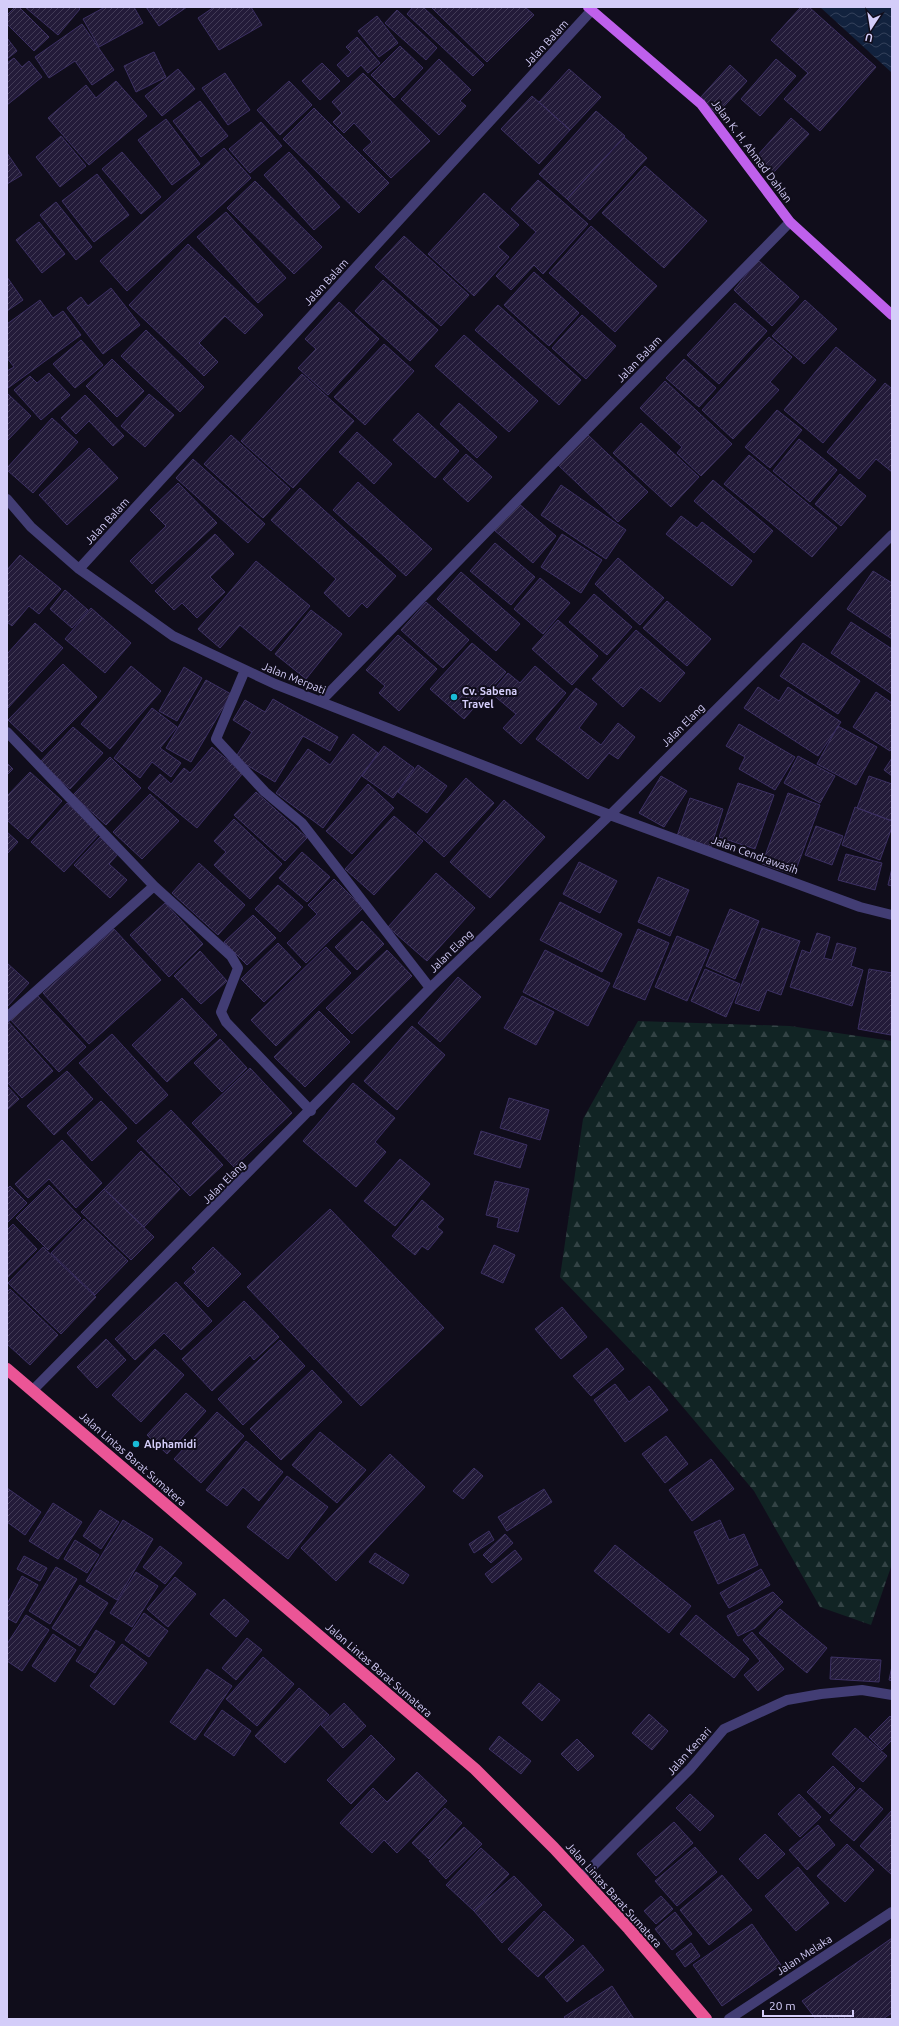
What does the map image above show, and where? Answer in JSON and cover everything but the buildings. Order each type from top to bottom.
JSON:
[{"type":"highway","name":"Jalan Lintas Barat Sumatera","points":[[7,1369],[476,1769],[554,1848],[629,1929],[706,2019]]},
{"type":"main road","name":"Jalan K. H. Ahmad Dahlan","points":[[590,9],[701,104],[790,222],[892,315]]},
{"type":"street","name":"Jalan Balam","points":[[79,569],[590,9]]},
{"type":"street","name":"Jalan Balam","points":[[321,701],[790,222]]},
{"type":"street","name":"Jalan Merpati","points":[[7,499],[31,527],[79,569],[173,636],[245,670],[610,815]]},
{"type":"street","name":"Jalan Elang","points":[[33,1390],[311,1111],[430,988],[610,815],[892,535]]},
{"type":"street","points":[[245,670],[216,739],[265,792],[302,823],[430,988]]},
{"type":"street","points":[[7,732],[154,886],[231,956],[238,968],[221,1012],[226,1022],[311,1111]]},
{"type":"street","name":"Jalan Cendrawasih","points":[[610,815],[860,907],[892,915]]},
{"type":"street","points":[[7,1017],[154,886]]},
{"type":"street","name":"Jalan Kenari","points":[[582,1878],[690,1769],[724,1729],[787,1700],[821,1694],[862,1690],[892,1695]]},
{"type":"street","name":"Jalan Melaka","points":[[730,2019],[892,1912]]},
{"type":"green space","points":[[638,1021],[790,1026],[892,1041],[892,1564],[871,1625],[820,1607],[754,1491],[665,1386],[560,1277],[583,1119]]},
{"type":"water","points":[[820,7],[892,7],[891,72]]},
{"type":"place","name":"Cv. Sabena Travel","points":[[454,697]]},
{"type":"place","name":"Alphamidi","points":[[136,1444]]}]
